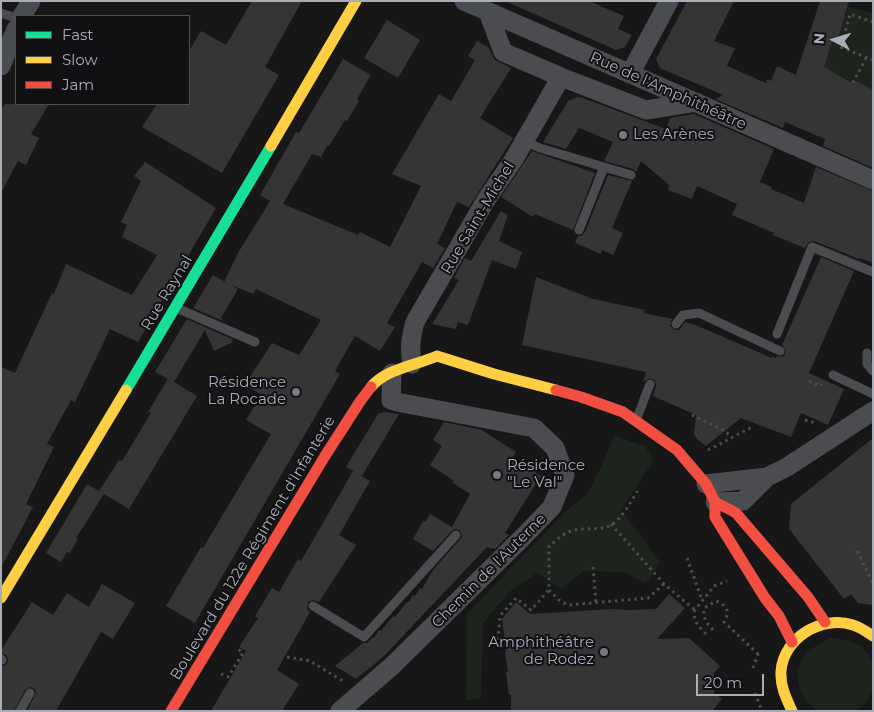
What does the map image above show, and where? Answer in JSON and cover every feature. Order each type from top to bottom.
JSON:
[{"type":"main road","name":"Rue Raynal","points":[[1,598],[176,308],[356,1]]},
{"type":"main road","name":"Boulevard du 122e Régiment d'Infanterie","points":[[171,711],[324,456],[361,400],[377,380],[417,363]]},
{"type":"main road","points":[[417,363],[494,374],[581,397],[623,412],[677,450],[706,484],[715,502],[715,517],[779,616],[792,642]]},
{"type":"main road","points":[[715,502],[736,513],[808,597],[824,622]]},
{"type":"main road","points":[[726,536],[752,532]]},
{"type":"main road","points":[[792,711],[782,691],[780,678],[785,653],[792,642],[807,629],[824,622],[852,623],[873,636]]},
{"type":"street","points":[[23,15],[31,1]]},
{"type":"street","name":"Rue de l'Amphithéâtre","points":[[464,1],[873,180]]},
{"type":"street","points":[[630,74],[669,1]]},
{"type":"street","points":[[488,12],[503,52],[646,110],[696,102]]},
{"type":"street","points":[[1,66],[15,31]]},
{"type":"street","name":"Rue Saint-Michel","points":[[417,363],[410,350],[411,334],[415,322],[561,77]]},
{"type":"street","name":"Chemin de l'Auterne","points":[[340,711],[399,660],[552,507],[565,475],[555,448],[534,428],[391,400],[392,373]]},
{"type":"street","points":[[715,502],[742,501],[767,477],[787,467],[873,412]]},
{"type":"street","points":[[706,484],[767,477]]},
{"type":"lane","points":[[1,13],[15,18]]},
{"type":"lane","points":[[524,141],[540,148],[631,175]]},
{"type":"lane","points":[[579,230],[604,167]]},
{"type":"lane","points":[[777,334],[812,247],[873,272]]},
{"type":"lane","points":[[176,308],[255,342]]},
{"type":"lane","points":[[676,324],[683,315],[699,313],[780,350]]},
{"type":"lane","points":[[867,353],[867,364],[873,371]]},
{"type":"lane","points":[[833,375],[873,394]]},
{"type":"lane","points":[[636,420],[650,384]]},
{"type":"lane","points":[[313,606],[364,637],[456,535]]},
{"type":"lane","points":[[20,711],[30,693]]},
{"type":"path","points":[[873,22],[850,14],[841,47],[873,60]]},
{"type":"path","points":[[853,83],[866,58]]},
{"type":"path","points":[[692,415],[725,431],[731,437]]},
{"type":"path","points":[[805,420],[811,421]]},
{"type":"path","points":[[706,452],[752,427]]},
{"type":"path","points":[[498,640],[500,616],[516,598],[531,610],[549,590],[549,546],[568,532],[587,528],[601,528],[611,524],[618,519],[638,490]]},
{"type":"path","points":[[611,524],[664,584],[695,610]]},
{"type":"path","points":[[857,551],[873,583]]},
{"type":"path","points":[[686,558],[702,600]]},
{"type":"path","points":[[593,567],[596,603]]},
{"type":"path","points":[[706,634],[697,625],[695,610],[714,586],[730,580]]},
{"type":"path","points":[[549,590],[559,600],[568,605],[648,598],[664,584]]},
{"type":"path","points":[[713,630],[703,616],[704,608],[716,601],[724,604],[728,610],[724,622],[758,654],[753,668]]},
{"type":"path","points":[[222,674],[228,677],[243,653],[238,649]]},
{"type":"path","points":[[287,657],[310,661],[347,683]]},
{"type":"path","points":[[755,693],[762,711]]},
{"type":"shaded area","points":[[848,7],[873,13],[873,90],[856,81],[854,84],[814,62],[822,34],[838,39]]},
{"type":"shaded area","points":[[614,436],[645,446],[653,461],[621,510],[660,562],[646,583],[623,572],[583,571],[562,589],[537,573],[509,592],[483,623],[481,698],[466,701],[467,614],[566,511],[588,493]]},
{"type":"shaded area","points":[[832,638],[851,642],[862,647],[873,663],[871,693],[863,705],[855,711],[819,711],[809,704],[801,691],[798,672],[801,663],[813,648]]},
{"type":"building","points":[[252,1],[302,1],[265,67],[279,75],[222,173],[142,127],[156,105],[190,105],[190,49],[201,31],[226,45]]},
{"type":"building","points":[[505,1],[589,1],[624,16],[618,29],[632,35],[625,47],[616,50]]},
{"type":"building","points":[[687,1],[734,1],[714,41],[735,48],[727,66],[766,83],[767,79],[771,81],[777,66],[796,75],[820,1],[849,1],[838,39],[833,38],[824,67],[854,84],[856,81],[873,90],[873,168],[823,146],[825,139],[785,122],[783,128],[715,99],[723,95],[660,68],[656,59]]},
{"type":"building","points":[[387,20],[420,40],[398,78],[364,58]]},
{"type":"building","points":[[477,41],[488,47],[495,60],[511,68],[480,118],[513,138],[469,207],[457,202],[437,244],[445,248],[433,268],[422,262],[387,323],[395,327],[380,351],[355,336],[335,371],[340,374],[195,623],[166,606],[271,434],[246,420],[261,395],[245,384],[272,343],[299,355],[321,320],[256,289],[253,294],[224,282],[238,253],[270,201],[260,195],[296,132],[299,133],[343,59],[371,75],[347,121],[345,120],[321,157],[312,154],[283,204],[358,235],[360,232],[390,247],[421,186],[392,174],[439,94],[451,101],[475,60],[468,56]]},
{"type":"building","points":[[577,97],[666,129],[670,118],[694,114],[774,149],[760,182],[772,187],[771,189],[804,203],[816,167],[873,191],[873,263],[814,241],[809,242],[805,248],[773,235],[774,233],[732,215],[737,204],[697,186],[692,199],[668,190],[669,185],[641,161],[636,172],[633,169],[604,161],[613,142],[579,128],[566,149],[543,142],[568,101]]},
{"type":"building","points":[[5,104],[48,105],[31,134],[39,138],[26,165],[18,161],[1,193],[1,111]]},
{"type":"building","points":[[532,151],[595,173],[573,230],[535,214],[533,217],[501,197]]},
{"type":"building","points":[[145,162],[216,208],[138,342],[110,329],[75,402],[71,400],[47,444],[54,447],[26,504],[33,507],[1,568],[1,367],[15,373],[52,293],[54,294],[66,264],[132,295],[157,255],[122,237],[127,225],[121,222],[141,181],[134,176]]},
{"type":"building","points":[[608,175],[632,181],[612,228],[623,233],[613,255],[602,250],[601,254],[575,243],[578,236],[585,232]]},
{"type":"building","points":[[501,211],[508,215],[499,241],[522,252],[516,269],[492,260],[468,325],[458,322],[456,329],[432,324],[459,280],[454,278],[465,258],[471,261]]},
{"type":"building","points":[[821,257],[854,271],[809,373],[844,389],[828,425],[801,413],[791,437],[741,418],[706,446],[694,435],[696,415],[653,396],[656,386],[655,380],[650,378],[643,382],[646,372],[522,345],[536,277],[593,299],[645,310],[644,313],[672,319],[670,326],[675,330],[679,330],[685,322],[693,324],[772,358],[772,356],[776,358],[777,356],[781,357],[784,356],[786,351],[782,345]]},
{"type":"building","points":[[213,275],[238,289],[221,318],[223,321],[193,308]]},
{"type":"building","points":[[187,319],[232,339],[233,342],[214,351],[205,330],[174,382],[197,396],[129,509],[104,494],[76,538],[78,539],[70,553],[67,552],[61,562],[46,553],[87,484],[99,491],[119,460],[122,461],[151,413],[148,412],[168,379],[155,372]]},
{"type":"building","points":[[384,412],[399,414],[362,476],[346,467],[378,414]]},
{"type":"building","points":[[444,422],[482,430],[516,452],[512,458],[541,476],[505,533],[509,535],[495,549],[487,547],[383,657],[356,679],[335,666],[363,643],[367,643],[374,638],[393,616],[395,617],[413,595],[415,596],[420,588],[422,589],[433,570],[462,537],[460,530],[454,529],[433,551],[413,539],[423,521],[425,522],[430,514],[452,527],[470,494],[430,465],[442,446],[433,440]]},
{"type":"building","points":[[873,438],[873,605],[858,603],[851,594],[844,599],[789,529],[791,504]]},
{"type":"building","points":[[353,471],[370,481],[339,535],[356,545],[319,602],[313,600],[308,602],[307,609],[310,612],[277,670],[299,684],[282,711],[211,711],[246,651],[239,647],[258,618],[255,616],[272,588],[279,592],[298,559],[301,561]]},
{"type":"building","points":[[102,584],[135,603],[113,639],[101,632],[56,711],[27,711],[36,693],[35,689],[30,687],[25,690],[14,711],[1,711],[1,666],[6,665],[8,661],[7,656],[1,653],[1,650],[32,602],[53,615],[67,593],[89,607]]},
{"type":"building","name":"Amphithéâtre de Rodez","points":[[669,594],[685,608],[657,639],[689,638],[720,666],[714,673],[714,693],[722,699],[712,711],[511,711],[511,695],[509,695],[506,672],[508,672],[502,619],[516,602],[530,614],[610,609],[656,609]]},
{"type":"traffic: fast","points":[[126,390],[271,146]]},
{"type":"traffic: slow","points":[[271,146],[356,1]]},
{"type":"traffic: slow","points":[[371,387],[377,381],[393,372],[437,356],[494,374],[556,390]]},
{"type":"traffic: slow","points":[[1,598],[126,390]]},
{"type":"traffic: slow","points":[[792,711],[782,687],[781,671],[789,648],[797,639],[817,626],[829,623],[856,626],[873,636]]},
{"type":"traffic: jam","points":[[171,711],[325,456],[371,387]]},
{"type":"traffic: jam","points":[[556,390],[623,412],[677,450],[706,484],[715,502],[715,517],[765,598],[779,616],[792,642]]},
{"type":"traffic: jam","points":[[715,502],[736,513],[808,597],[825,622]]},
{"type":"place","name":"Les Arènes","points":[[623,135]]},
{"type":"place","name":"Résidence La Rocade","points":[[296,392]]},
{"type":"place","name":"Résidence \"Le Val\"","points":[[497,475]]},
{"type":"place","name":"Amphithéâtre de Rodez","points":[[604,652]]}]
